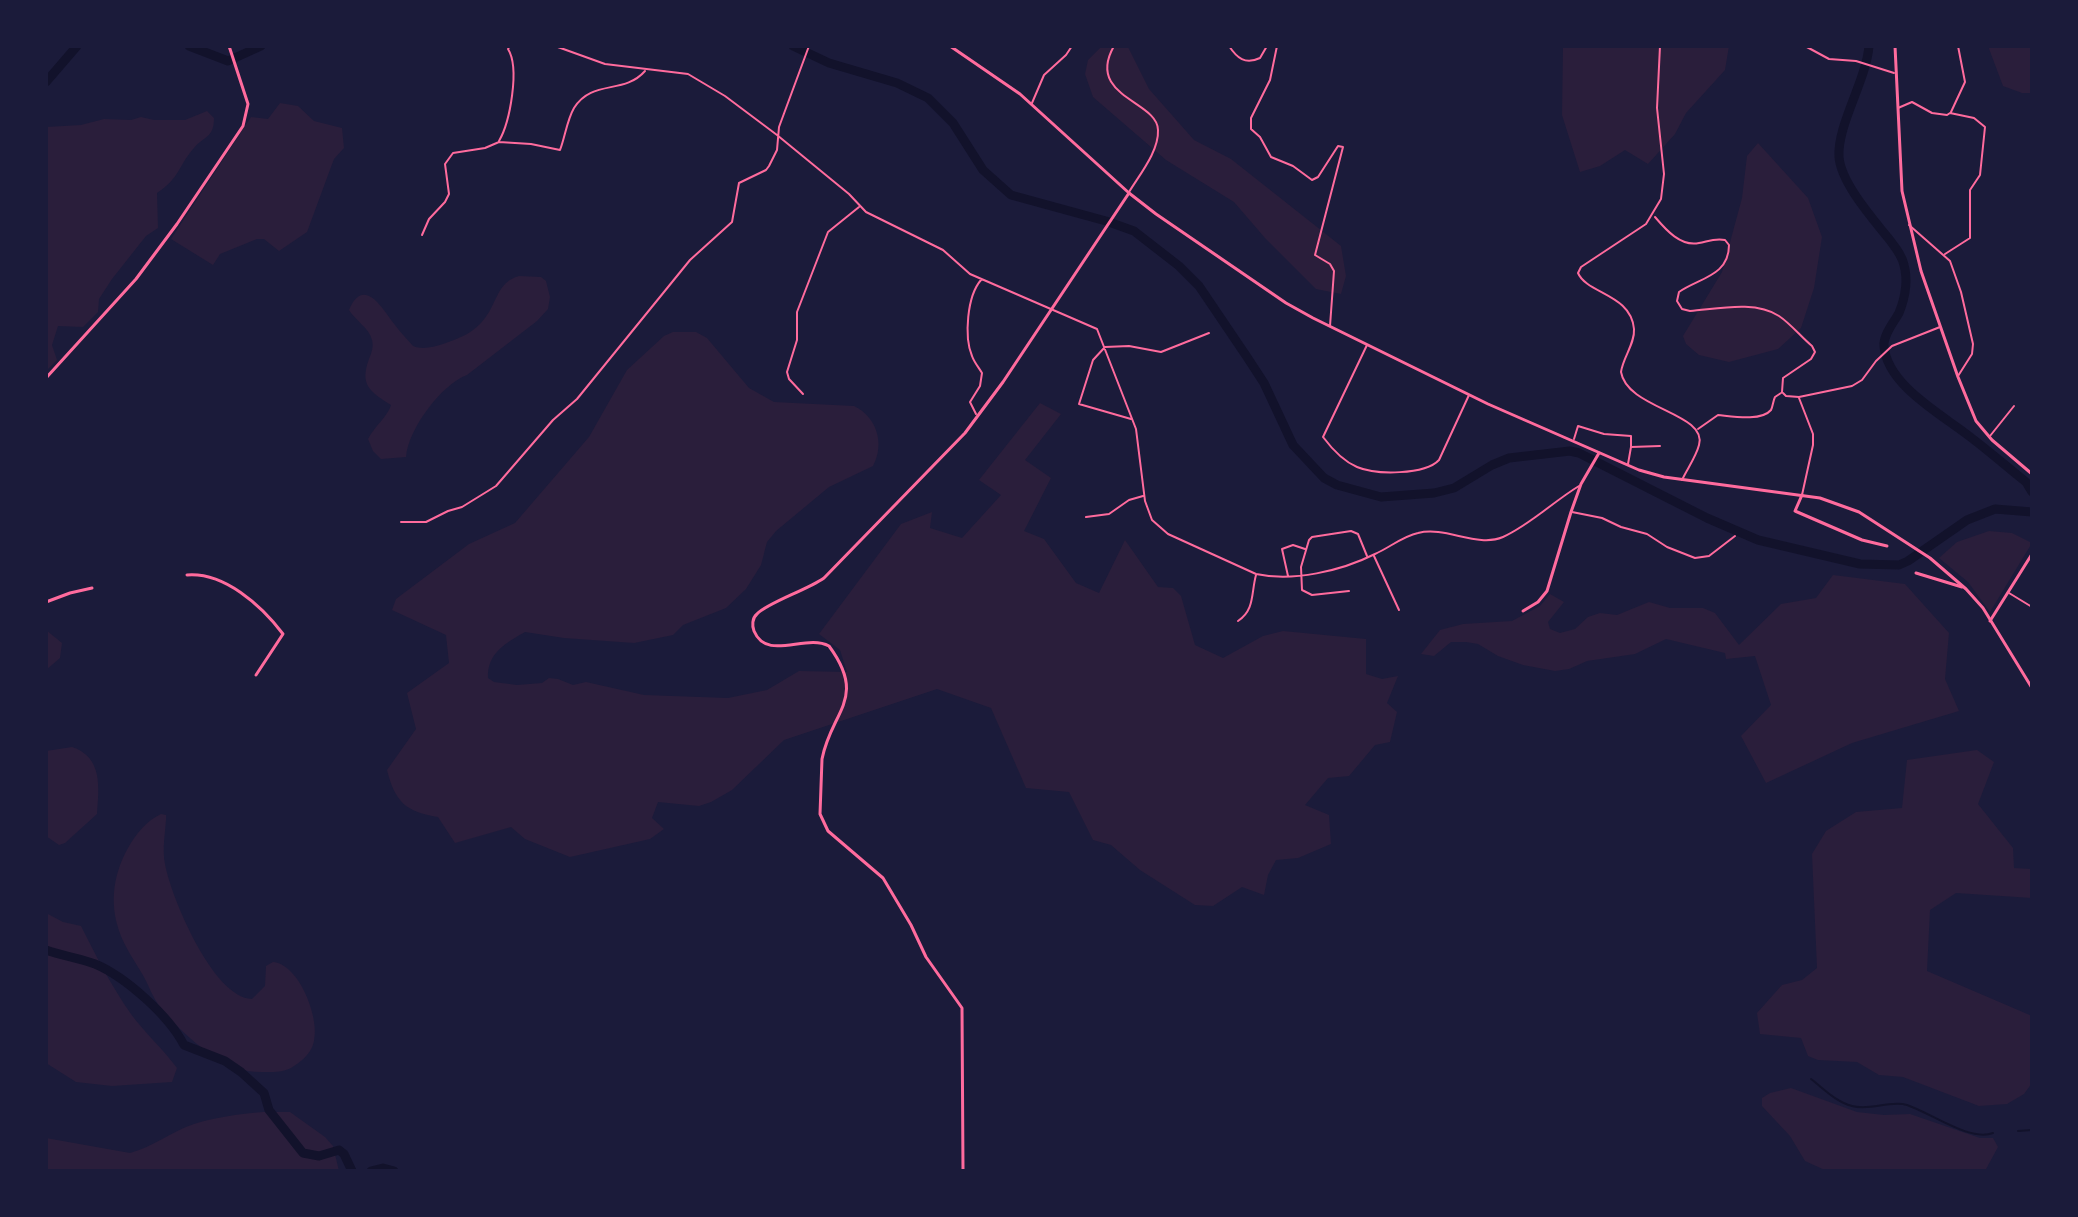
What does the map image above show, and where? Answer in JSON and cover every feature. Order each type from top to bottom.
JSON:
[{"type":"main road","points":[[950,46],[1032,104],[1129,193],[1286,303],[1330,326],[1598,455],[1651,474],[1802,495],[1849,507],[1930,558],[1966,589],[2032,688]]},
{"type":"main road","points":[[1895,46],[1902,191],[1921,271],[1970,410],[1989,437],[2032,474]]},
{"type":"main road","points":[[46,378],[136,279],[243,126],[248,104],[229,47]]},
{"type":"main road","points":[[963,1171],[962,1008],[926,957],[883,878],[828,831],[822,820],[822,759],[845,705],[845,679],[829,646],[808,641],[783,646],[766,645],[755,633],[753,620],[766,607],[806,590],[824,578],[951,448],[978,417],[1129,193]]},
{"type":"main road","points":[[1523,611],[1538,602],[1547,591],[1581,484],[1598,455]]},
{"type":"main road","points":[[1802,495],[1795,511],[1862,540],[1887,546]]},
{"type":"main road","points":[[1990,621],[2032,554]]},
{"type":"main road","points":[[1916,573],[1966,589]]},
{"type":"main road","points":[[187,575],[216,577],[228,583],[274,622],[283,634],[256,675]]},
{"type":"main road","points":[[46,602],[92,588]]},
{"type":"street","points":[[499,142],[511,100],[510,46]]},
{"type":"street","points":[[555,46],[605,64],[688,74],[725,96],[777,135],[877,219],[934,245],[970,274],[1097,329],[1133,419],[1147,510],[1157,527],[1256,574],[1288,576],[1346,566],[1418,533],[1433,531],[1487,539],[1504,536],[1581,484]]},
{"type":"street","points":[[401,522],[426,522],[462,507],[504,479],[553,420],[577,399],[690,260],[732,222],[739,183],[766,170],[777,150],[777,135],[809,46]]},
{"type":"street","points":[[1032,104],[1044,75],[1072,46]]},
{"type":"street","points":[[1114,46],[1108,66],[1111,81],[1127,99],[1155,118],[1158,128],[1151,155],[1129,193]]},
{"type":"street","points":[[1229,46],[1238,57],[1248,61],[1260,58],[1267,46]]},
{"type":"street","points":[[1277,46],[1275,65],[1251,118],[1251,129],[1264,142],[1271,157],[1293,166],[1312,180],[1318,177],[1338,146],[1343,147],[1315,255],[1330,264],[1334,271],[1330,326]]},
{"type":"street","points":[[1660,46],[1657,108],[1664,183],[1661,199],[1653,215],[1638,231],[1581,267],[1578,275],[1610,295],[1629,314],[1634,335],[1621,372],[1629,388],[1697,430],[1700,444],[1682,480]]},
{"type":"street","points":[[1805,46],[1829,59],[1856,61],[1895,73]]},
{"type":"street","points":[[1950,113],[1965,82],[1958,46]]},
{"type":"street","points":[[422,235],[429,219],[449,194],[447,159],[457,151],[485,148],[499,142],[536,144],[560,150],[571,114],[584,96],[593,90],[632,81],[645,69]]},
{"type":"street","points":[[1897,108],[1912,102],[1932,113],[1974,118],[1985,127],[1980,175],[1970,186],[1970,238],[1945,254]]},
{"type":"street","points":[[803,394],[789,379],[787,372],[797,340],[797,312],[828,232],[860,207]]},
{"type":"street","points":[[1653,215],[1663,227],[1686,243],[1718,239],[1725,240],[1729,245],[1727,259],[1721,269],[1679,292],[1677,301],[1682,309],[1750,307],[1767,310],[1781,318],[1814,349],[1811,359],[1783,378],[1782,392]]},
{"type":"street","points":[[1909,225],[1945,254],[1961,292],[1973,344],[1972,354],[1958,377]]},
{"type":"street","points":[[978,417],[970,402],[980,386],[982,373],[970,351],[968,314],[975,289],[982,280]]},
{"type":"street","points":[[1782,392],[1786,396],[1799,397],[1857,384],[1890,348],[1940,327]]},
{"type":"street","points":[[1133,419],[1079,404],[1093,360],[1105,347],[1129,346],[1161,352],[1209,333]]},
{"type":"street","points":[[1367,344],[1323,437],[1337,454],[1357,467],[1414,471],[1433,466],[1439,460],[1469,395]]},
{"type":"street","points":[[1697,430],[1718,415],[1733,419],[1766,413],[1772,408],[1775,397],[1782,392]]},
{"type":"street","points":[[1799,397],[1813,434],[1802,495]]},
{"type":"street","points":[[1989,437],[2014,406]]},
{"type":"street","points":[[1573,441],[1578,426],[1604,434],[1631,436],[1628,465]]},
{"type":"street","points":[[1631,447],[1660,446]]},
{"type":"street","points":[[1086,517],[1109,514],[1129,500],[1145,495]]},
{"type":"street","points":[[1571,512],[1602,518],[1647,534],[1667,547],[1695,558],[1709,556],[1735,536]]},
{"type":"street","points":[[1349,591],[1307,594],[1302,590],[1301,567],[1312,537],[1351,531],[1358,534],[1368,558]]},
{"type":"street","points":[[1288,576],[1282,549],[1293,545],[1306,549]]},
{"type":"street","points":[[1373,555],[1399,610]]},
{"type":"street","points":[[1238,621],[1251,608],[1250,594],[1256,574]]},
{"type":"street","points":[[2008,592],[2032,607]]},
{"type":"shaded area","points":[[1102,46],[1128,47],[1149,89],[1194,140],[1231,159],[1341,246],[1346,276],[1341,294],[1316,289],[1234,202],[1166,160],[1093,97],[1085,74],[1088,60]]},
{"type":"shaded area","points":[[1563,46],[1729,46],[1725,70],[1686,113],[1675,134],[1648,164],[1625,150],[1600,166],[1580,172],[1562,115]]},
{"type":"shaded area","points":[[1988,46],[2032,46],[2032,93],[2003,86]]},
{"type":"shaded area","points":[[280,103],[298,106],[314,121],[342,128],[344,148],[334,159],[307,232],[279,251],[264,239],[257,239],[220,254],[213,265],[171,239],[251,117],[268,119]]},
{"type":"shaded area","points":[[207,111],[214,118],[210,133],[194,148],[170,182],[157,193],[158,228],[146,236],[112,279],[99,299],[98,312],[83,327],[58,326],[52,345],[57,360],[46,371],[46,127],[141,117],[185,120]]},
{"type":"shaded area","points":[[1758,143],[1808,198],[1822,237],[1814,288],[1801,328],[1778,349],[1729,362],[1699,355],[1686,344],[1683,336],[1722,272],[1742,198],[1747,156]]},
{"type":"shaded area","points":[[519,276],[541,277],[546,281],[550,297],[548,309],[537,321],[437,398],[413,434],[406,457],[381,459],[368,439],[391,405],[373,392],[366,382],[366,368],[373,343],[371,336],[349,310],[355,300],[361,295],[374,299],[413,346],[428,348],[455,340],[476,328],[506,283]]},
{"type":"shaded area","points":[[673,332],[696,332],[707,338],[749,388],[774,402],[854,406],[862,411],[877,432],[877,458],[873,466],[829,487],[776,531],[767,542],[761,565],[746,589],[726,608],[683,625],[673,635],[634,643],[525,632],[494,655],[488,678],[494,682],[517,685],[542,683],[549,678],[573,685],[586,682],[644,695],[728,698],[767,690],[799,671],[847,672],[840,650],[819,634],[901,524],[932,512],[930,528],[962,538],[1001,495],[979,480],[1040,403],[1061,414],[1025,460],[1051,478],[1024,531],[1044,539],[1076,583],[1099,593],[1125,540],[1158,587],[1173,588],[1181,596],[1195,645],[1223,658],[1263,636],[1283,631],[1366,639],[1366,674],[1382,679],[1398,676],[1387,703],[1397,712],[1390,742],[1375,745],[1349,776],[1328,778],[1305,805],[1329,815],[1331,844],[1298,858],[1276,860],[1268,875],[1264,895],[1242,887],[1213,906],[1195,905],[1140,870],[1111,845],[1093,840],[1069,792],[1026,788],[991,708],[937,689],[784,740],[732,790],[711,802],[699,806],[658,802],[652,818],[664,829],[650,839],[570,857],[525,839],[511,827],[455,843],[438,817],[418,812],[404,804],[394,790],[387,770],[416,729],[407,693],[449,663],[446,635],[392,610],[396,599],[469,544],[515,523],[589,437],[627,370],[664,336]]},
{"type":"shaded area","points":[[1989,531],[2012,533],[2032,543],[1990,612],[1968,582],[1939,558],[1957,542]]},
{"type":"shaded area","points":[[1833,575],[1905,584],[1949,633],[1945,679],[1959,711],[1852,743],[1766,783],[1741,736],[1771,705],[1755,656],[1726,659],[1725,653],[1666,639],[1635,654],[1587,661],[1555,671],[1523,665],[1498,656],[1478,644],[1466,642],[1451,642],[1434,656],[1421,654],[1440,630],[1463,624],[1512,621],[1540,606],[1550,594],[1564,602],[1548,622],[1550,629],[1560,633],[1575,629],[1588,617],[1600,613],[1617,615],[1649,602],[1670,608],[1703,608],[1715,613],[1739,645],[1781,604],[1816,598]]},
{"type":"shaded area","points":[[46,630],[62,643],[60,658],[46,670]]},
{"type":"shaded area","points":[[72,747],[89,758],[97,774],[97,814],[59,845],[46,836],[46,751]]},
{"type":"shaded area","points":[[1977,750],[1994,762],[1978,804],[2013,848],[2014,868],[2032,869],[2032,898],[1956,893],[1930,910],[1927,971],[2032,1016],[2032,1083],[2024,1094],[2007,1104],[1979,1106],[1903,1077],[1879,1075],[1857,1062],[1818,1060],[1808,1056],[1801,1038],[1760,1034],[1757,1013],[1782,985],[1802,980],[1817,968],[1812,854],[1826,831],[1856,812],[1902,808],[1907,760]]},
{"type":"shaded area","points":[[161,814],[166,815],[164,859],[169,879],[185,921],[209,965],[237,994],[252,999],[265,986],[266,966],[273,962],[291,972],[306,994],[314,1019],[314,1041],[306,1057],[291,1068],[277,1072],[246,1071],[208,1052],[185,1034],[158,1004],[124,943],[115,914],[117,875],[134,838],[146,824]]},
{"type":"shaded area","points":[[46,913],[63,922],[81,926],[124,1004],[177,1068],[172,1082],[112,1086],[76,1082],[46,1063]]},
{"type":"shaded area","points":[[1791,1088],[1857,1112],[1910,1114],[1980,1138],[1993,1138],[1998,1147],[1985,1171],[1827,1171],[1805,1161],[1790,1136],[1762,1106],[1762,1098],[1770,1093]]},
{"type":"shaded area","points":[[263,1112],[290,1112],[325,1137],[333,1146],[339,1171],[46,1171],[46,1138],[130,1153],[194,1124]]},
{"type":"waterway","points":[[46,82],[77,46]]},
{"type":"waterway","points":[[189,46],[228,61],[261,46]]},
{"type":"waterway","points":[[793,46],[829,63],[897,83],[928,98],[953,123],[983,170],[1011,195],[1134,231],[1179,266],[1199,286],[1264,383],[1293,445],[1324,478],[1337,485],[1381,497],[1434,493],[1454,488],[1509,458],[1570,451],[1758,540],[1860,564],[1899,565],[1967,520],[1995,509],[2032,512]]},
{"type":"waterway","points":[[1869,46],[1863,74],[1842,131],[1839,157],[1851,189],[1896,248],[1904,265],[1906,283],[1903,301],[1884,342],[1887,360],[1917,397],[2026,482],[2032,492]]},
{"type":"waterway","points":[[46,950],[95,964],[120,978],[157,1010],[184,1045],[225,1061],[264,1093],[269,1110],[303,1153],[319,1156],[339,1150],[352,1171]]},
{"type":"waterway","points":[[1811,1079],[1835,1098],[1852,1106],[1907,1105],[1973,1134],[1993,1133]]},
{"type":"waterway","points":[[2018,1131],[2032,1130]]},
{"type":"waterway","points":[[371,1171],[383,1168],[394,1171]]}]
